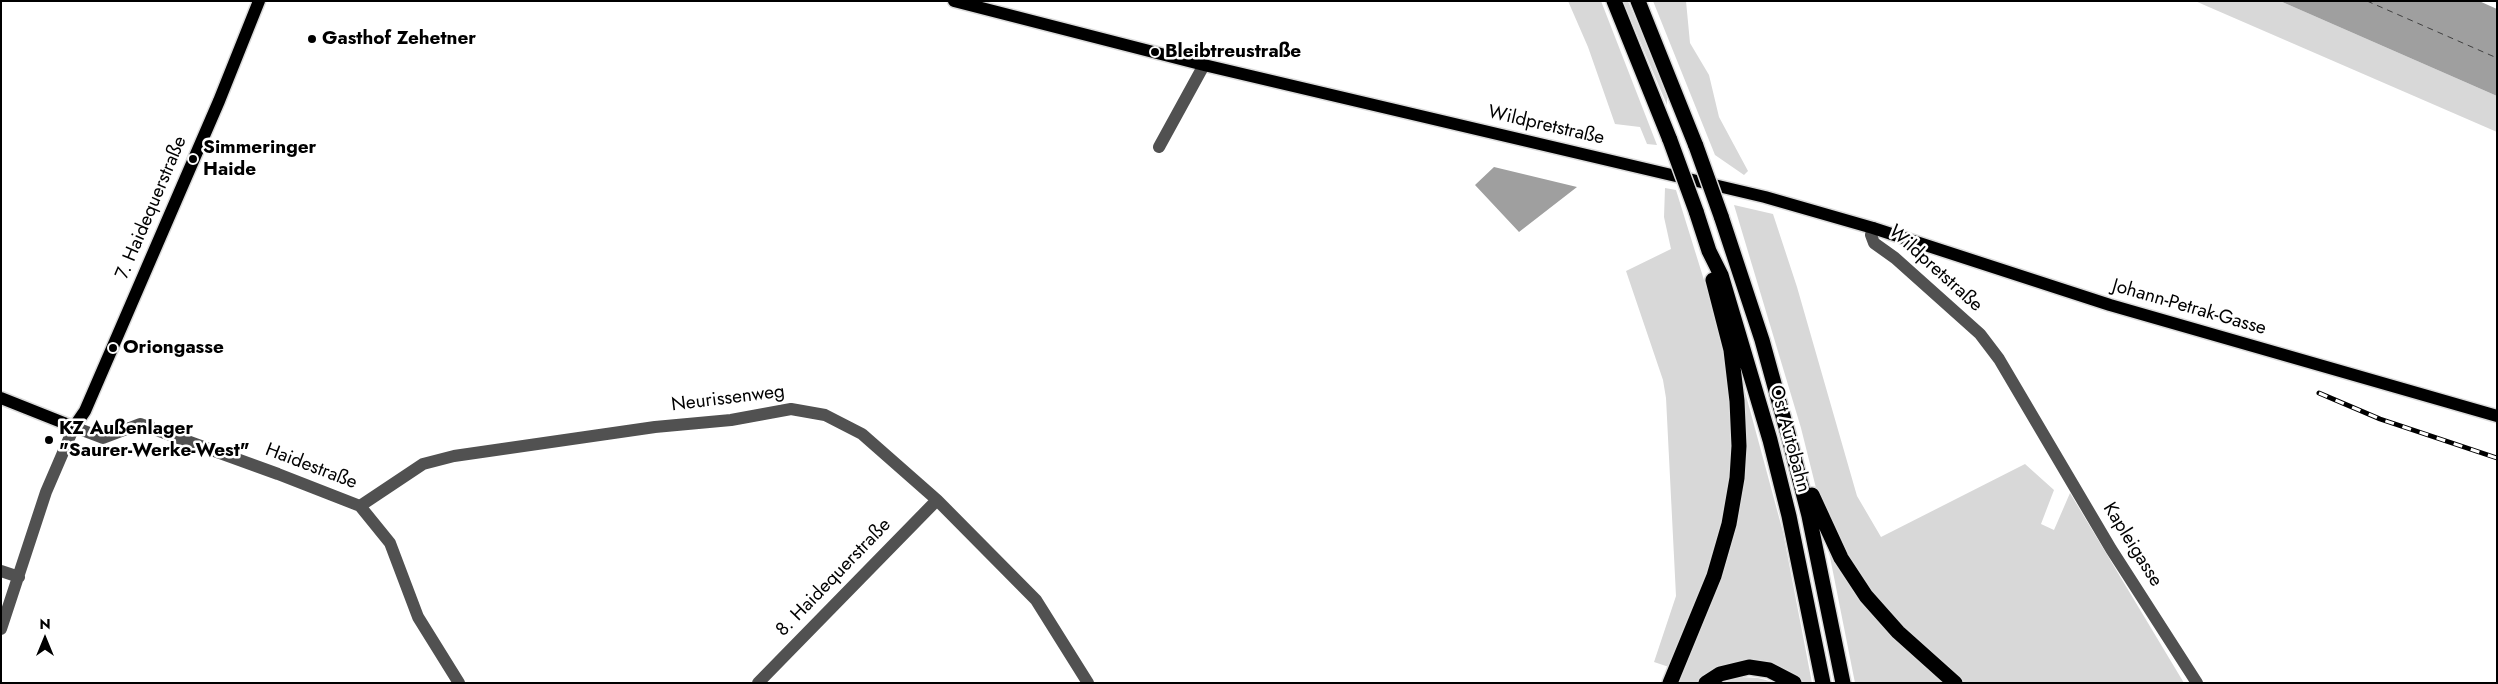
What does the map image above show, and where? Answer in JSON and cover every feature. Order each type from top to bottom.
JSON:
[{"type":"highway","name":"Ost Autobahn","points":[[1614,1],[1670,140],[1709,251],[1722,275],[1770,440],[1791,525],[1823,683]]},
{"type":"highway","name":"Ost Autobahn","points":[[1638,1],[1696,146],[1762,340],[1809,516],[1843,683]]},
{"type":"highway","points":[[1670,683],[1717,567],[1729,524],[1737,478],[1739,446],[1738,401],[1731,350],[1712,278],[1709,251]]},
{"type":"highway","points":[[1789,438],[1798,457],[1817,512],[1840,558],[1866,596],[1898,632],[1955,683]]},
{"type":"highway","points":[[1706,683],[1720,674],[1749,667],[1774,671],[1794,683]]},
{"type":"main road","name":"7. Haidequerstraße","points":[[74,427],[85,411],[109,357],[219,101],[259,1]]},
{"type":"main road","name":"Wildpretstraße","points":[[954,1],[1204,64],[1765,197],[1873,228]]},
{"type":"main road","name":"Johann-Petrak-Gasse","points":[[1873,228],[2110,305],[2497,416]]},
{"type":"main road","name":"Haidestraße","points":[[1,398],[74,427]]},
{"type":"street","points":[[1159,147],[1204,64]]},
{"type":"street","name":"Wildpretstraße","points":[[1873,228],[1871,235],[1874,243],[1895,258],[1980,334],[1999,359],[2038,425]]},
{"type":"street","name":"Neurissenweg","points":[[360,506],[423,464],[454,456],[656,427],[731,420],[791,409],[825,415],[862,434],[937,500],[1036,600],[1088,683]]},
{"type":"street","name":"Haidestraße","points":[[74,427],[104,438],[140,424],[360,506],[390,544],[418,617],[459,683]]},
{"type":"street","name":"Kapleigasse","points":[[2038,425],[2111,549],[2197,683]]},
{"type":"street","points":[[1,629],[46,492],[74,427]]},
{"type":"street","name":"8. Haidequerstraße","points":[[758,683],[937,500]]},
{"type":"street","points":[[1,571],[19,576]]},
{"type":"shaded area","points":[[1568,1],[1601,1],[1657,145],[1647,144],[1640,127],[1615,124],[1588,47]]},
{"type":"shaded area","points":[[1623,1],[1628,1],[1640,29],[1667,97],[1667,105]]},
{"type":"shaded area","points":[[1653,1],[1686,1],[1690,43],[1709,75],[1719,117],[1748,171],[1744,175],[1715,155]]},
{"type":"shaded area","points":[[2195,1],[2280,1],[2497,96],[2497,132]]},
{"type":"shaded area","points":[[2280,1],[2479,1],[2497,9],[2497,96]]},
{"type":"shaded area","points":[[1494,167],[1577,187],[1519,232],[1475,185]]},
{"type":"shaded area","points":[[1665,188],[1676,190],[1723,347],[1731,393],[1732,430],[1731,467],[1726,507],[1712,564],[1669,667],[1654,662],[1676,596],[1666,398],[1663,380],[1626,271],[1671,249],[1664,217]]},
{"type":"shaded area","points":[[1734,205],[1773,214],[1797,287],[1857,496],[1881,537],[2025,464],[2054,490],[2041,524],[2054,530],[2070,493],[2184,683],[1961,683],[1905,633],[1849,564],[1819,500],[1801,428]]},
{"type":"shaded area","points":[[1744,388],[1783,532],[1812,683],[1801,683],[1761,664],[1701,683],[1677,683],[1745,455],[1746,424],[1742,391]]},
{"type":"shaded area","points":[[1829,552],[1832,554],[1948,683],[1855,683]]},
{"type":"shaded area","points":[[1739,677],[1758,678],[1777,683],[1723,683]]},
{"type":"ferry route","points":[[2367,1],[2497,58]]},
{"type":"railway","points":[[2319,393],[2380,419],[2497,458]]},
{"type":"place","name":"Gasthof Zehetner","points":[[312,39]]},
{"type":"place","name":"Bleibtreustraße","points":[[1155,52]]},
{"type":"place","name":"Simmeringer Haide","points":[[193,159]]},
{"type":"place","name":"Oriongasse","points":[[113,348]]},
{"type":"place","name":"KZ Außenlager \"Saurer-Werke-West\"","points":[[49,440]]}]
